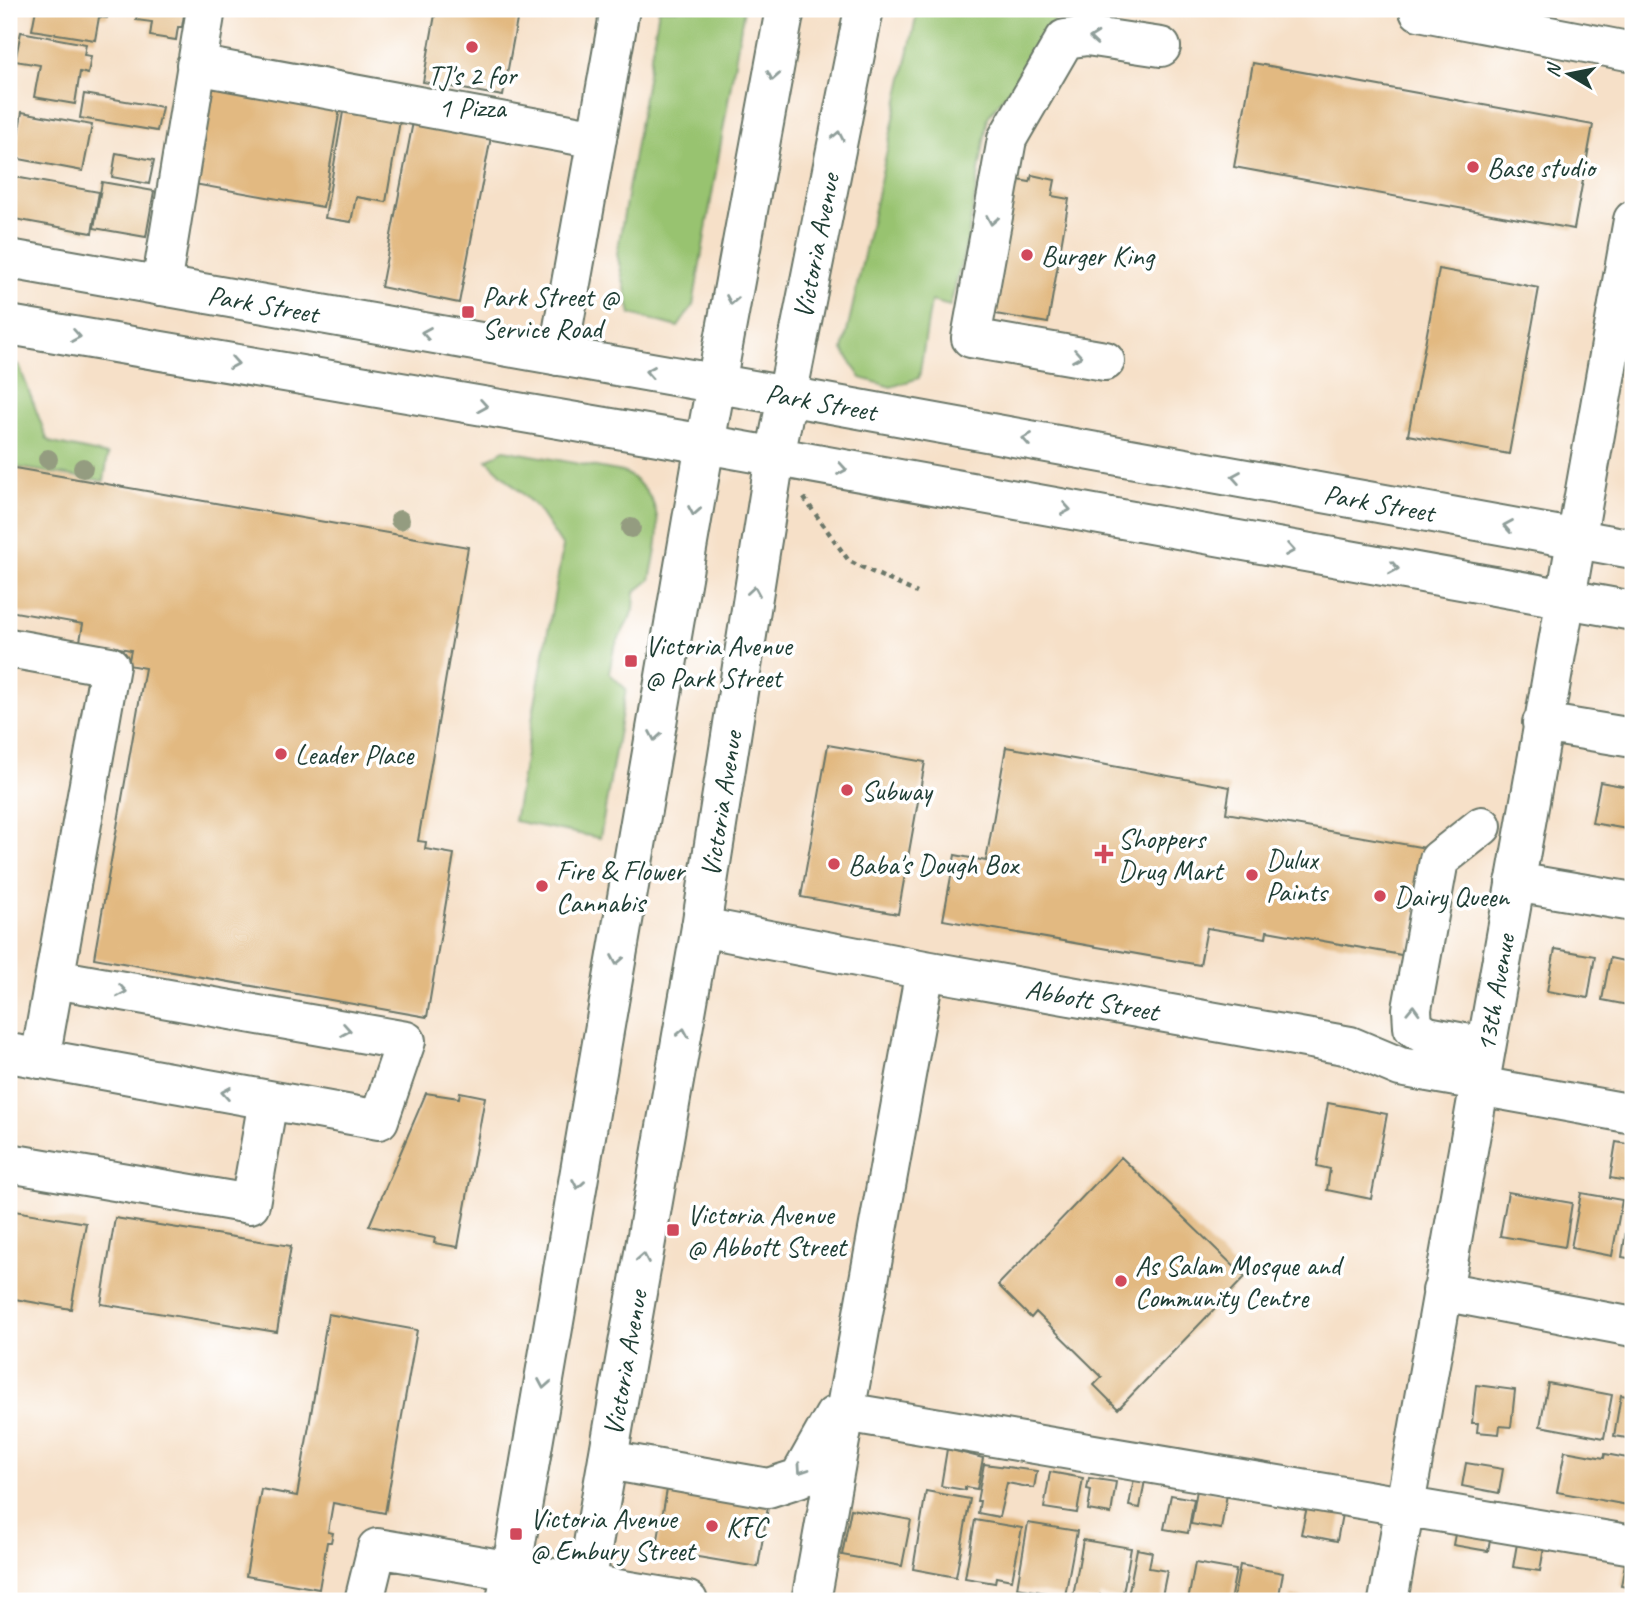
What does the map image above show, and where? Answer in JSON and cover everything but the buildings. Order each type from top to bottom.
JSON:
[{"type":"main road","points":[[161,286],[206,9]]},
{"type":"main road","points":[[558,356],[620,9]]},
{"type":"main road","points":[[509,1586],[705,444],[785,9]]},
{"type":"main road","name":"Victoria Avenue","points":[[584,1592],[701,927],[775,457],[864,9]]},
{"type":"main road","points":[[1420,9],[1419,11],[1633,52]]},
{"type":"main road","points":[[1105,361],[971,338],[1007,139],[1065,38],[1087,36],[1161,47]]},
{"type":"main road","points":[[197,65],[597,139]]},
{"type":"main road","name":"13th Avenue","points":[[1388,1601],[1575,538],[1625,317],[1633,220]]},
{"type":"main road","name":"Park Street","points":[[9,259],[1633,548]]},
{"type":"main road","points":[[9,325],[705,444],[1633,611]]},
{"type":"main road","points":[[9,648],[110,666],[55,979],[24,1056],[379,1120],[406,1041],[55,979]]},
{"type":"main road","points":[[1542,723],[1633,738]]},
{"type":"main road","points":[[1482,826],[1439,860],[1412,1009],[1413,1027],[1481,1071],[1633,1114]]},
{"type":"main road","points":[[1514,882],[1633,902]]},
{"type":"main road","name":"Abbott Street","points":[[701,927],[1350,1046],[1400,1067],[1481,1071]]},
{"type":"main road","points":[[811,1601],[841,1411],[925,970]]},
{"type":"main road","points":[[9,1163],[250,1204],[268,1100]]},
{"type":"main road","points":[[1442,1291],[1633,1327]]},
{"type":"main road","points":[[608,1460],[768,1488],[799,1478],[841,1411]]},
{"type":"main road","points":[[841,1411],[1633,1545]]},
{"type":"main road","points":[[364,1601],[377,1548],[509,1586],[688,1601]]},
{"type":"path","points":[[775,457],[849,561],[917,593]]},
{"type":"green space","points":[[659,9],[744,9],[693,305],[678,327],[631,314],[617,254]]},
{"type":"green space","points":[[918,9],[1049,9],[1057,28],[988,117],[968,238],[950,306],[931,301],[919,378],[891,387],[861,378],[843,350]]},
{"type":"green space","points":[[9,363],[19,365],[47,439],[53,443],[108,455],[104,481],[9,466]]},
{"type":"green space","points":[[504,450],[623,472],[644,489],[651,499],[658,521],[650,580],[635,592],[634,610],[614,648],[609,673],[626,689],[600,838],[514,821],[563,547],[537,508],[487,460]]},
{"type":"place","name":"TJ's 2 for 1 Pizza","points":[[472,47]]},
{"type":"place","name":"Base studio","points":[[1473,167]]},
{"type":"place","name":"Burger King","points":[[1027,255]]},
{"type":"place","name":"Park Street @ Service Road","points":[[468,312]]},
{"type":"place","name":"Victoria Avenue @ Park Street","points":[[631,661]]},
{"type":"place","name":"Leader Place","points":[[281,754]]},
{"type":"place","name":"Subway","points":[[847,790]]},
{"type":"place","name":"Shoppers Drug Mart","points":[[1104,854]]},
{"type":"place","name":"Baba's Dough Box","points":[[834,864]]},
{"type":"place","name":"Dulux Paints","points":[[1252,875]]},
{"type":"place","name":"Fire & Flower Cannabis","points":[[542,886]]},
{"type":"place","name":"Dairy Queen","points":[[1380,896]]},
{"type":"place","name":"Victoria Avenue @ Abbott Street","points":[[673,1230]]},
{"type":"place","name":"As Salam Mosque and Community Centre","points":[[1121,1281]]},
{"type":"place","name":"KFC","points":[[712,1526]]},
{"type":"place","name":"Victoria Avenue @ Embury Street","points":[[516,1534]]}]
